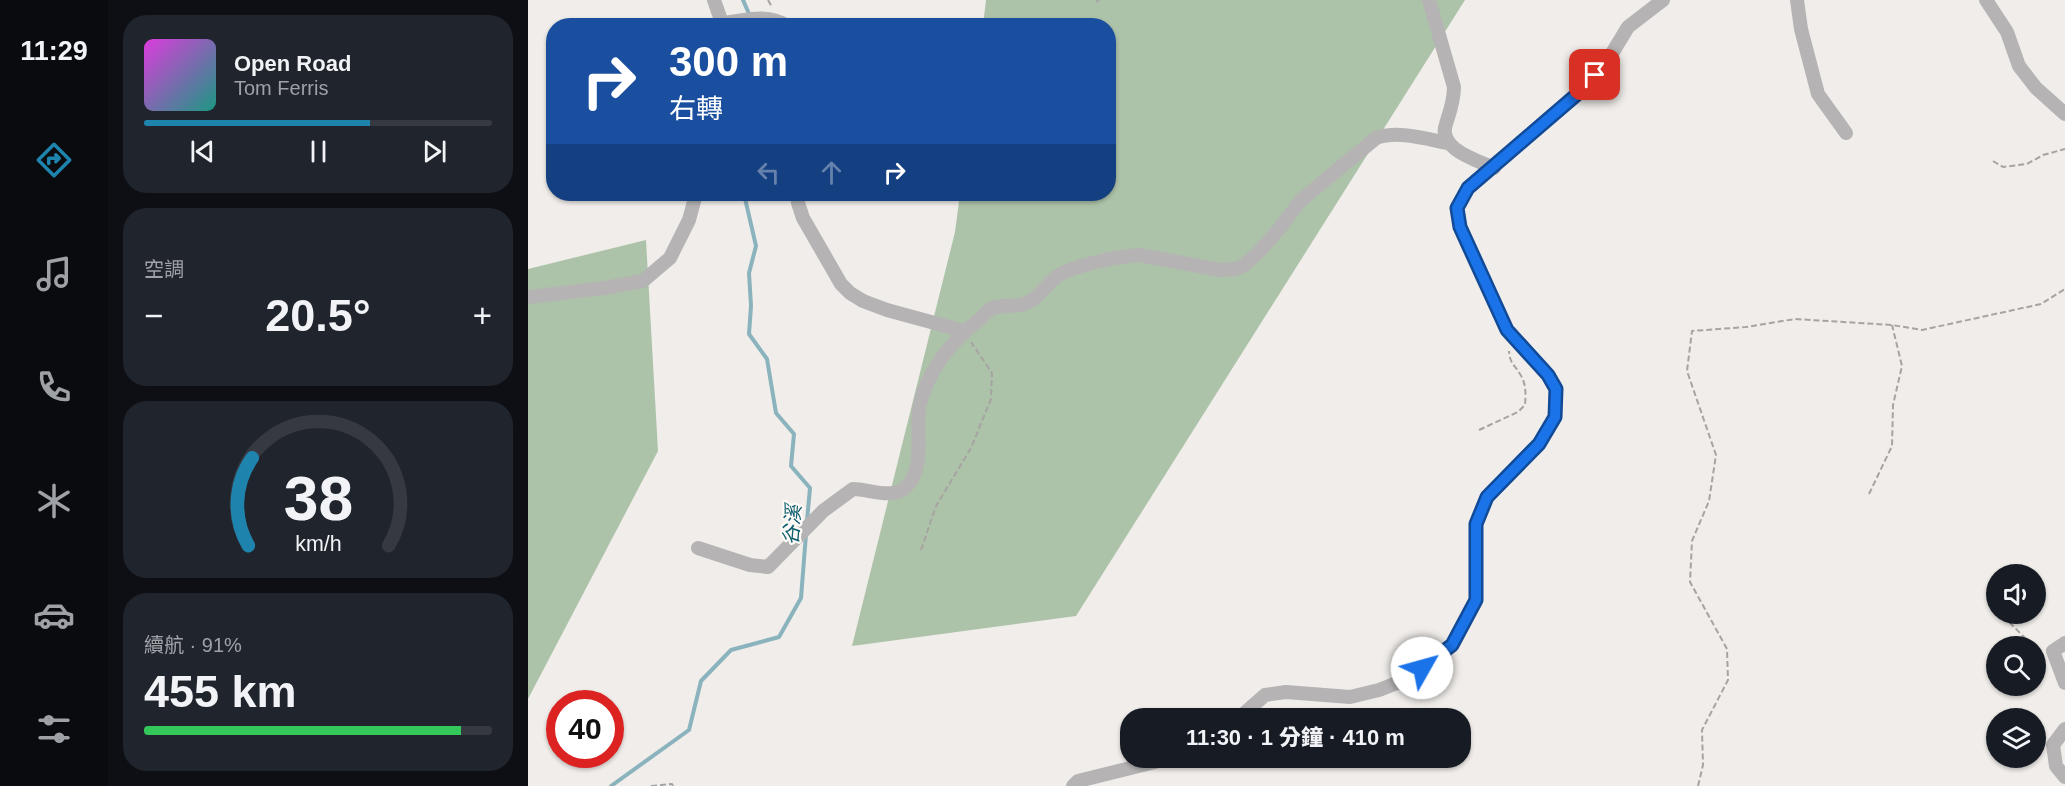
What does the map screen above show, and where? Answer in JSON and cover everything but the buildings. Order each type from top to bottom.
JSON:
[{"type":"street","points":[[714,0],[723,18]]},
{"type":"street","points":[[1428,0],[1454,87],[1454,97],[1444,127],[1448,143]]},
{"type":"street","points":[[1250,708],[1265,695],[1286,692],[1350,697],[1379,690],[1407,680],[1452,645],[1476,600],[1476,524],[1487,497],[1539,444],[1555,417],[1556,389],[1548,375],[1507,330],[1460,227],[1457,208],[1468,188],[1582,90],[1608,60],[1628,27],[1663,0]]},
{"type":"street","points":[[1797,0],[1801,29],[1818,94],[1846,133]]},
{"type":"street","points":[[1986,0],[2007,32],[2019,66],[2036,88],[2065,114]]},
{"type":"street","points":[[698,548],[750,565],[768,567],[823,512],[853,489],[895,493],[905,489],[913,478],[917,459],[919,406],[934,368],[964,331],[990,309],[1027,303],[1057,277],[1069,270],[1125,256],[1139,255],[1221,270],[1243,266],[1258,253],[1300,201],[1376,138],[1384,135],[1448,143],[1466,155],[1494,168]]},
{"type":"street","points":[[528,297],[643,281],[669,258],[689,220],[694,201]]},
{"type":"street","points":[[798,201],[803,218],[842,284],[850,293],[863,301],[887,310],[964,331]]},
{"type":"street","points":[[2065,643],[2053,651],[2065,683]]},
{"type":"street","points":[[2065,729],[2053,745],[2056,766],[2065,777]]},
{"type":"street","points":[[1073,786],[1078,781],[1131,768]]},
{"type":"path","points":[[1994,161],[2003,167],[2027,164],[2043,155],[2065,149]]},
{"type":"path","points":[[1698,786],[1703,765],[1702,729],[1728,680],[1727,649],[1690,582],[1692,541],[1709,501],[1716,456],[1687,371],[1692,331],[1746,327],[1795,319],[1892,325],[1922,330],[2041,304],[2065,290]]},
{"type":"path","points":[[1869,494],[1892,446],[1893,405],[1902,366],[1892,325]]},
{"type":"path","points":[[921,550],[936,506],[971,448],[991,399],[993,373],[964,331]]},
{"type":"path","points":[[1479,430],[1518,411],[1525,405],[1526,393],[1521,376],[1510,361],[1509,351]]},
{"type":"path","points":[[2011,624],[2023,636]]},
{"type":"path","points":[[651,786],[672,784],[673,786]]},
{"type":"green space","points":[[986,0],[1465,0],[1076,616],[852,646],[955,232],[959,201],[1116,201],[1116,18],[984,18]]},
{"type":"green space","points":[[646,240],[658,451],[528,699],[528,269]]},
{"type":"waterway","name":"谷溪","points":[[743,0],[750,16]]},
{"type":"waterway","name":"谷溪","points":[[746,201],[756,246],[749,273],[751,306],[749,334],[767,359],[776,413],[794,434],[791,466],[810,488],[807,521]]},
{"type":"waterway","name":"谷溪","points":[[611,786],[689,730],[701,681],[731,650],[779,637],[801,598],[806,534]]},
{"type":"route","points":[[1422,668],[1452,645],[1476,600],[1476,524],[1487,497],[1539,444],[1555,417],[1556,389],[1548,375],[1507,330],[1460,227],[1457,208],[1468,188],[1582,90],[1595,75]]}]
